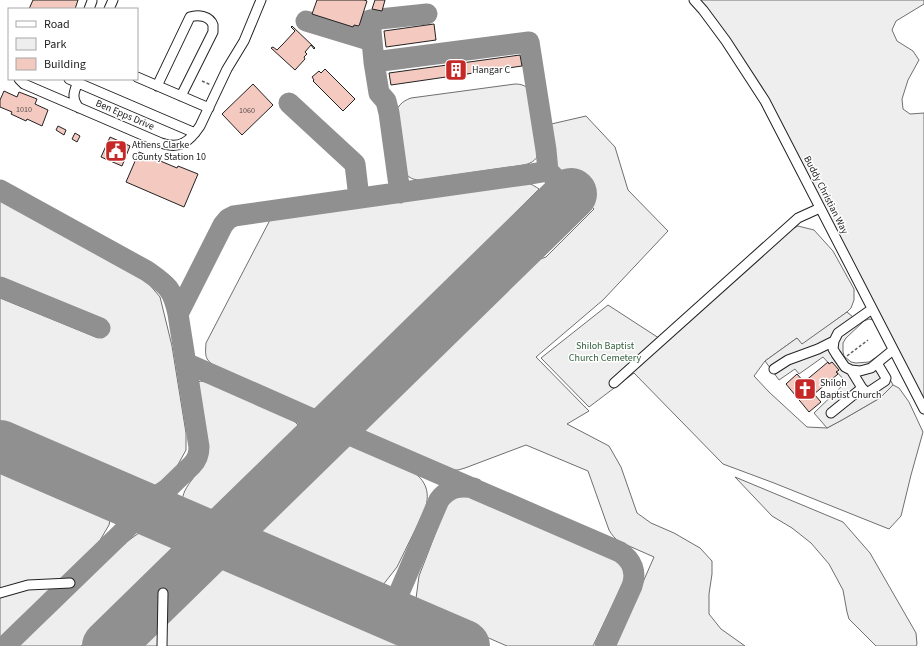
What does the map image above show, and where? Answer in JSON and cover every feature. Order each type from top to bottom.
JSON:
[{"type":"street","name":"Ben Epps Drive","points":[[20,80],[24,84],[169,146],[178,145],[187,141],[195,133],[209,108],[227,69],[244,41],[261,0]]},
{"type":"street","name":"Buddy Christian Way","points":[[694,0],[726,41],[765,101],[924,409]]},
{"type":"street","points":[[157,86],[190,17],[194,15],[202,16],[209,20],[213,26],[213,32],[181,96]]},
{"type":"street","points":[[138,77],[209,108]]},
{"type":"street","points":[[79,108],[74,97],[76,80],[195,133]]},
{"type":"street","points":[[614,383],[798,218],[820,208]]},
{"type":"street","points":[[872,309],[838,333],[834,341],[836,354],[846,367],[851,370],[860,371],[871,368],[894,350]]},
{"type":"street","points":[[774,369],[788,360],[818,350],[834,341]]},
{"type":"street","points":[[851,370],[862,388],[866,392],[870,391],[885,381],[886,378],[877,363]]},
{"type":"street","points":[[830,413],[862,388]]},
{"type":"street","points":[[0,593],[28,585],[70,583]]},
{"type":"street","points":[[162,646],[163,593]]},
{"type":"path","points":[[202,81],[212,85]]},
{"type":"path","points":[[846,357],[868,340]]},
{"type":"green space","points":[[700,0],[924,0],[924,4],[896,21],[892,30],[897,41],[913,51],[919,60],[908,80],[902,99],[903,109],[910,114],[924,113],[924,401],[773,107],[731,42]]},
{"type":"green space","points":[[515,84],[526,87],[532,95],[540,147],[539,154],[534,160],[524,165],[420,180],[411,178],[405,173],[402,167],[395,117],[398,107],[402,103],[411,98]]},
{"type":"green space","points":[[586,116],[615,147],[628,190],[668,231],[603,300],[536,357],[589,411],[567,424],[609,446],[621,467],[637,513],[651,523],[674,533],[700,548],[712,561],[709,614],[721,629],[745,646],[615,646],[654,557],[620,542],[612,535],[588,471],[526,445],[465,468],[454,470],[364,432],[359,425],[524,265],[546,257],[594,209],[553,165],[547,125]]},
{"type":"green space","points":[[515,180],[533,185],[539,189],[509,219],[504,236],[323,412],[318,412],[217,368],[208,360],[206,355],[206,343],[271,218],[395,200]]},
{"type":"green space","points":[[0,200],[136,275],[149,284],[160,297],[172,346],[186,433],[186,450],[175,470],[146,491],[0,427],[0,298],[98,338],[105,320],[0,279]]},
{"type":"green space","name":"Shiloh Baptist Church Cemetery","points":[[798,226],[814,230],[833,251],[854,289],[854,300],[851,308],[847,312],[802,345],[797,338],[765,361],[754,376],[807,427],[827,428],[880,398],[893,385],[899,388],[909,402],[923,432],[901,516],[889,529],[723,464],[634,373],[589,407],[541,358],[608,305],[665,342],[790,230]]},
{"type":"green space","points":[[200,381],[206,382],[293,420],[299,426],[301,433],[211,518],[183,506],[182,500],[187,487],[203,464],[208,452],[197,385]]},
{"type":"green space","points":[[341,441],[410,470],[420,478],[426,488],[427,499],[424,512],[397,567],[379,590],[247,534]]},
{"type":"green space","points":[[0,466],[111,513],[109,525],[99,542],[63,581],[0,643]]},
{"type":"green space","points":[[735,477],[843,522],[870,553],[916,633],[916,646],[876,646],[849,619],[843,590],[829,564],[811,543],[792,528],[772,516]]},
{"type":"green space","points":[[465,494],[619,561],[625,570],[623,583],[593,646],[507,646],[415,606],[419,576],[447,503],[455,497]]},
{"type":"green space","points":[[147,529],[183,546],[81,646],[16,646],[74,590],[127,542],[137,534]]},
{"type":"green space","points":[[219,560],[418,646],[131,646]]},
{"type":"shaded area","points":[[866,307],[873,320],[869,319],[864,321],[846,338],[843,343],[844,356],[851,362],[856,363],[869,362],[878,356],[893,385],[880,398],[827,428],[814,413],[846,382],[823,357],[799,374],[795,369],[779,380],[765,361],[797,338],[802,344],[847,312],[853,317],[857,317],[866,310]]},
{"type":"building","points":[[33,0],[78,0],[75,8],[29,8]]},
{"type":"building","points":[[317,0],[367,1],[359,26],[354,25],[353,27],[312,14]]},
{"type":"building","points":[[375,0],[385,0],[382,11],[372,9]]},
{"type":"building","points":[[434,24],[436,40],[386,47],[384,31]]},
{"type":"building","points":[[292,26],[315,48],[314,49],[311,45],[305,52],[307,54],[304,57],[305,59],[295,70],[271,48],[273,47],[277,50],[283,44],[295,31],[291,27]]},
{"type":"building","name":"Hangar C","points":[[520,55],[522,66],[391,85],[389,73]]},
{"type":"building","points":[[325,69],[355,99],[343,111],[313,81],[314,80],[312,77],[319,71],[321,73]]},
{"type":"building","points":[[253,84],[273,105],[242,135],[222,114]]},
{"type":"building","points":[[4,91],[17,97],[19,92],[37,99],[35,104],[48,110],[42,126],[27,119],[26,121],[11,114],[12,112],[0,107],[0,100]]},
{"type":"building","points":[[58,126],[66,130],[64,135],[56,130]]},
{"type":"building","points":[[75,133],[80,136],[77,142],[72,139]]},
{"type":"building","name":"Athens Clarke County Station 10","points":[[110,137],[130,146],[122,166],[101,157]]},
{"type":"building","points":[[139,152],[177,168],[178,166],[198,174],[184,207],[126,182]]},
{"type":"building","name":"Shiloh Baptist Church","points":[[828,362],[829,364],[832,362],[839,370],[836,372],[838,374],[814,394],[821,402],[809,412],[786,384],[797,374],[804,382]]},
{"type":"taxiway","points":[[374,62],[370,20],[427,14]]},
{"type":"taxiway","points":[[306,21],[372,41]]},
{"type":"taxiway","points":[[400,193],[389,113],[386,101],[379,93],[374,62],[529,42],[548,171]]},
{"type":"taxiway","points":[[289,103],[355,164],[359,198]]},
{"type":"taxiway","points":[[178,314],[223,225],[228,219],[234,216],[548,171],[571,194]]},
{"type":"taxiway","points":[[0,190],[147,271],[168,288],[174,299],[178,314],[199,447],[199,452],[192,465],[5,646]]},
{"type":"taxiway","points":[[0,287],[100,328]]},
{"type":"taxiway","points":[[186,363],[620,552],[628,559],[634,571],[634,576],[632,586],[605,646]]},
{"type":"taxiway","points":[[390,614],[439,500],[442,496],[454,488],[474,488]]},
{"type":"runway","points":[[108,646],[571,194]]},
{"type":"runway","points":[[0,446],[464,646]]},
{"type":"place","name":"Hangar C","points":[[456,70]]},
{"type":"place","name":"Athens Clarke County Station 10","points":[[116,151]]},
{"type":"place","name":"Shiloh Baptist Church","points":[[805,389]]}]
